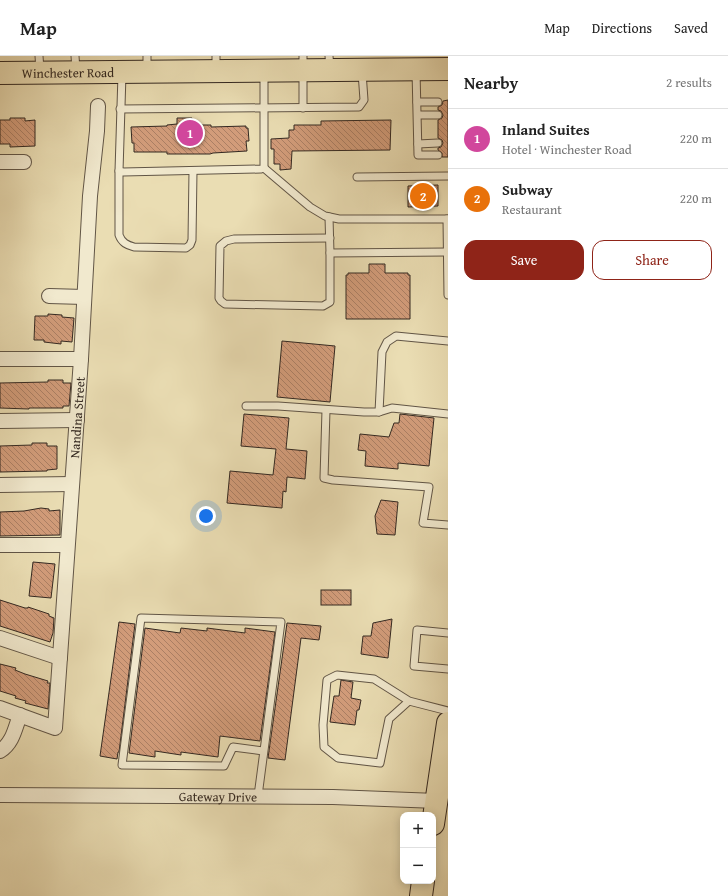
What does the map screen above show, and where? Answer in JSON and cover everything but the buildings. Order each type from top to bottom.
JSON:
[{"type":"main road","name":"Winchester Road","points":[[0,73],[40,64],[76,64],[122,72],[147,64],[216,64],[259,68],[304,63],[330,63],[367,67],[448,69]]},
{"type":"main road","points":[[436,814],[440,801],[448,722]]},
{"type":"main road","points":[[421,896],[423,884]]},
{"type":"street","name":"Nandina Street","points":[[20,715],[55,728],[77,420],[90,196],[97,131],[98,106]]},
{"type":"street","points":[[0,162],[24,162]]},
{"type":"street","points":[[50,296],[84,297]]},
{"type":"street","points":[[0,359],[81,359]]},
{"type":"street","points":[[0,421],[77,420]]},
{"type":"street","points":[[0,485],[72,484]]},
{"type":"street","points":[[0,545],[67,545]]},
{"type":"street","points":[[0,638],[60,658]]},
{"type":"street","points":[[0,708],[20,715],[12,737],[5,748],[0,751]]},
{"type":"street","name":"Gateway Drive","points":[[0,795],[258,796],[440,801]]},
{"type":"lane","points":[[303,108],[304,63]]},
{"type":"lane","points":[[120,109],[359,107],[364,100],[367,67]]},
{"type":"lane","points":[[409,67],[417,102],[418,155],[438,155]]},
{"type":"lane","points":[[259,68],[264,108],[264,168],[310,207],[325,216],[338,219],[448,219],[448,295]]},
{"type":"lane","points":[[122,72],[120,109],[119,235],[121,240],[126,245],[134,247],[186,248],[190,245],[192,240],[192,171]]},
{"type":"lane","points":[[417,102],[438,102]]},
{"type":"lane","points":[[418,115],[438,115]]},
{"type":"lane","points":[[418,144],[438,143]]},
{"type":"lane","points":[[119,171],[261,170],[264,168]]},
{"type":"lane","points":[[357,177],[448,176]]},
{"type":"lane","points":[[330,217],[330,238],[330,302],[328,304],[323,306],[225,304],[220,302],[220,246],[226,241],[234,239],[330,238]]},
{"type":"lane","points":[[330,253],[447,252]]},
{"type":"lane","points":[[379,412],[382,352],[387,342],[396,336],[448,341]]},
{"type":"lane","points":[[246,406],[278,406],[364,412],[379,412],[392,408],[448,414]]},
{"type":"lane","points":[[326,410],[324,478],[333,480],[429,487],[423,523],[448,525]]},
{"type":"lane","points":[[258,796],[281,622],[140,618],[122,765],[224,766],[233,747],[263,750]]},
{"type":"lane","points":[[448,633],[417,630],[414,666],[448,669]]},
{"type":"lane","points":[[409,701],[389,719],[380,763],[338,758],[324,748],[323,725],[327,680],[337,675],[374,679],[409,701],[448,711]]},
{"type":"place","name":"Inland Suites","points":[[190,133]]},
{"type":"place","name":"Subway","points":[[423,196]]}]
